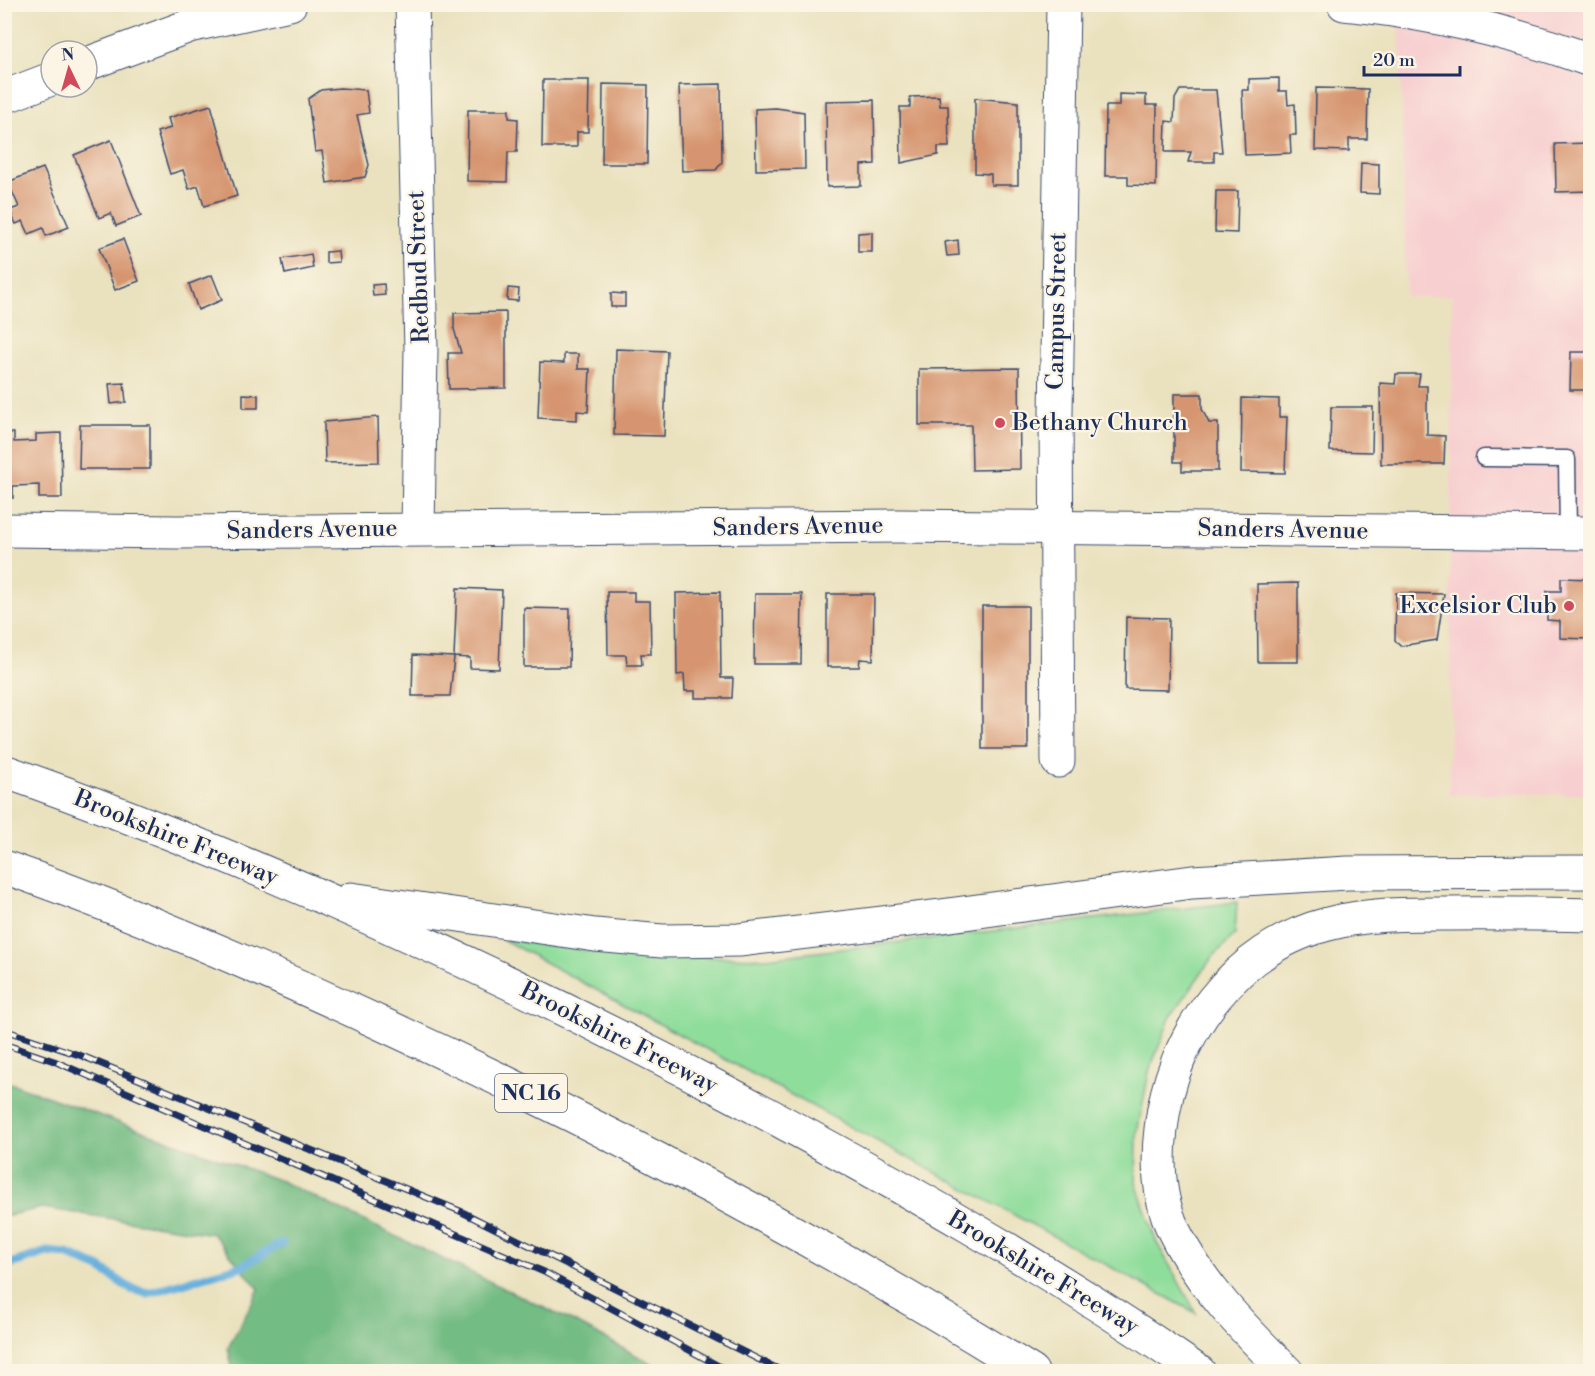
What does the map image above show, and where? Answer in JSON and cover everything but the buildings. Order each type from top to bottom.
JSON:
[{"type":"main road","points":[[99,60],[189,26],[290,4]]},
{"type":"main road","name":"Redbud Street","points":[[412,4],[421,349],[418,529]]},
{"type":"main road","name":"Campus Street","points":[[1058,761],[1056,414],[1063,4]]},
{"type":"main road","points":[[1344,4],[1380,8],[1539,42],[1590,60]]},
{"type":"main road","points":[[4,97],[39,84]]},
{"type":"main road","name":"Sanders Avenue","points":[[4,530],[177,532],[898,526],[1579,533]]},
{"type":"main road","name":"Brookshire Freeway","points":[[4,771],[141,822],[312,893],[586,1020],[801,1132],[983,1235],[1199,1371]]},
{"type":"main road","name":"NC 16","points":[[4,867],[298,985],[576,1115],[758,1211],[936,1312],[1032,1371]]},
{"type":"main road","points":[[312,893],[595,935],[684,941],[773,936],[1192,882],[1348,873],[1590,872]]},
{"type":"main road","points":[[1287,1371],[1230,1314],[1199,1274],[1174,1230],[1167,1210],[1159,1169],[1163,1110],[1175,1064],[1196,1022],[1242,969],[1282,943],[1326,924],[1373,915],[1493,913],[1590,915]]},
{"type":"lane","points":[[1484,458],[1567,459],[1579,533]]},
{"type":"shaded area","points":[[1464,4],[1590,5],[1590,794],[1449,795],[1452,296],[1406,297],[1399,9],[1464,10]]},
{"type":"green space","points":[[1237,902],[1235,934],[1211,959],[1170,1018],[1149,1072],[1137,1133],[1136,1183],[1156,1241],[1196,1313],[502,939],[624,955],[766,958]]},
{"type":"green space","points":[[5,1081],[281,1181],[580,1325],[665,1371],[233,1371],[228,1348],[259,1289],[213,1234],[42,1208],[5,1216]]},
{"type":"waterway","points":[[4,1266],[47,1252],[67,1254],[100,1268],[131,1289],[148,1293],[242,1266],[282,1243]]},
{"type":"railway","points":[[4,1030],[82,1056],[460,1211],[784,1372]]},
{"type":"railway","points":[[4,1044],[54,1061],[544,1272],[730,1372]]},
{"type":"place","name":"Bethany Church","points":[[1000,423]]},
{"type":"place","name":"Excelsior Club","points":[[1569,606]]}]
